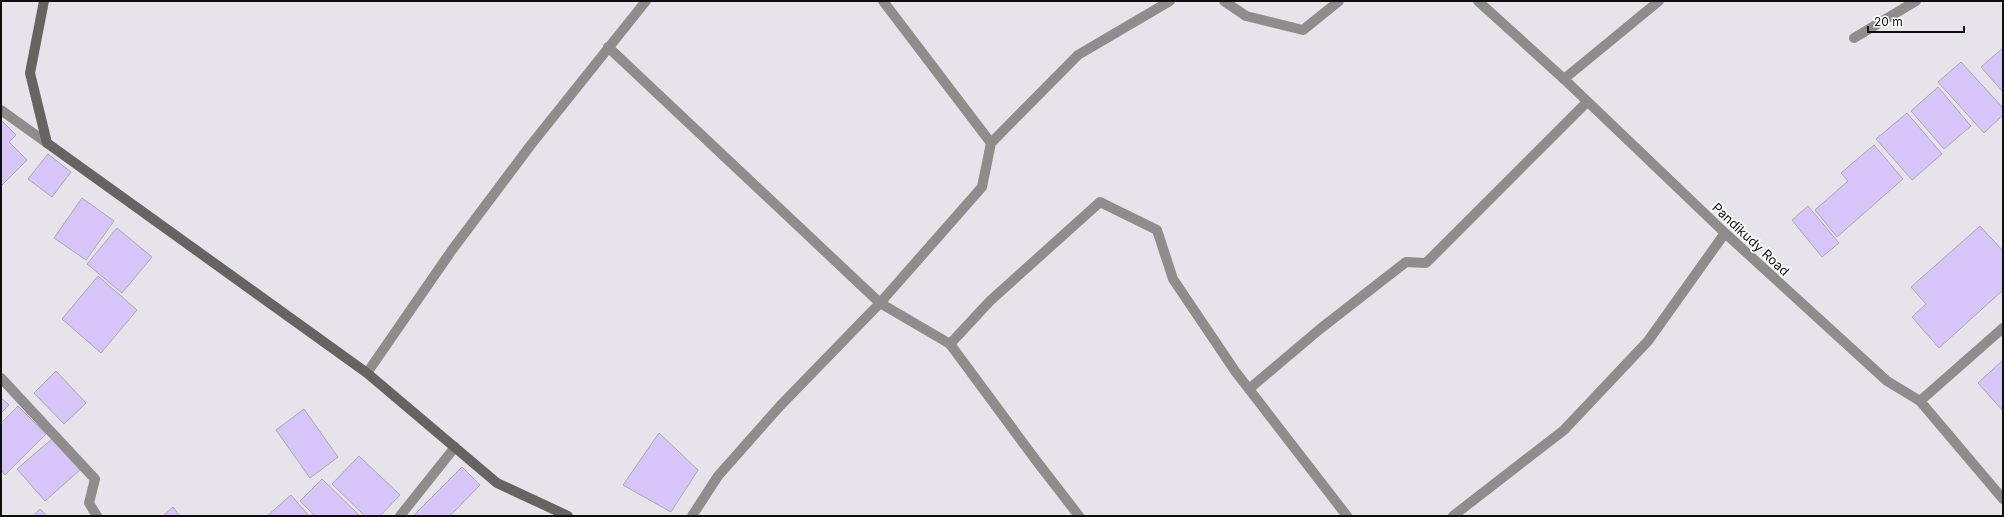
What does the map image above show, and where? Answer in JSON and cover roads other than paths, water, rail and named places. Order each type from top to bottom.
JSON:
[{"type":"street","points":[[44,1],[30,73],[47,143]]},
{"type":"street","points":[[367,373],[452,250],[608,47],[646,1]]},
{"type":"street","points":[[884,1],[990,143]]},
{"type":"street","points":[[692,516],[718,476],[780,406],[880,302],[982,187],[990,143],[1078,55],[1170,1]]},
{"type":"street","points":[[1224,1],[1246,16],[1303,30],[1339,1]]},
{"type":"street","name":"Pandikudy Road","points":[[1478,1],[1564,79],[1725,233],[1887,380],[1920,401],[2003,499]]},
{"type":"street","points":[[1564,79],[1658,1]]},
{"type":"street","points":[[1854,38],[1916,1]]},
{"type":"street","points":[[608,47],[880,302],[950,344],[1035,459],[1080,516]]},
{"type":"street","points":[[1249,389],[1320,329],[1406,262],[1426,263],[1587,102]]},
{"type":"street","points":[[1,110],[367,373],[497,483],[568,516]]},
{"type":"street","points":[[950,344],[990,300],[1100,202],[1157,230],[1172,279],[1249,389],[1348,516]]},
{"type":"street","points":[[1453,516],[1564,430],[1648,340],[1725,233]]},
{"type":"street","points":[[1920,401],[2003,328]]},
{"type":"street","points":[[1,378],[95,479],[89,503],[97,516]]},
{"type":"street","points":[[400,516],[455,447]]}]
